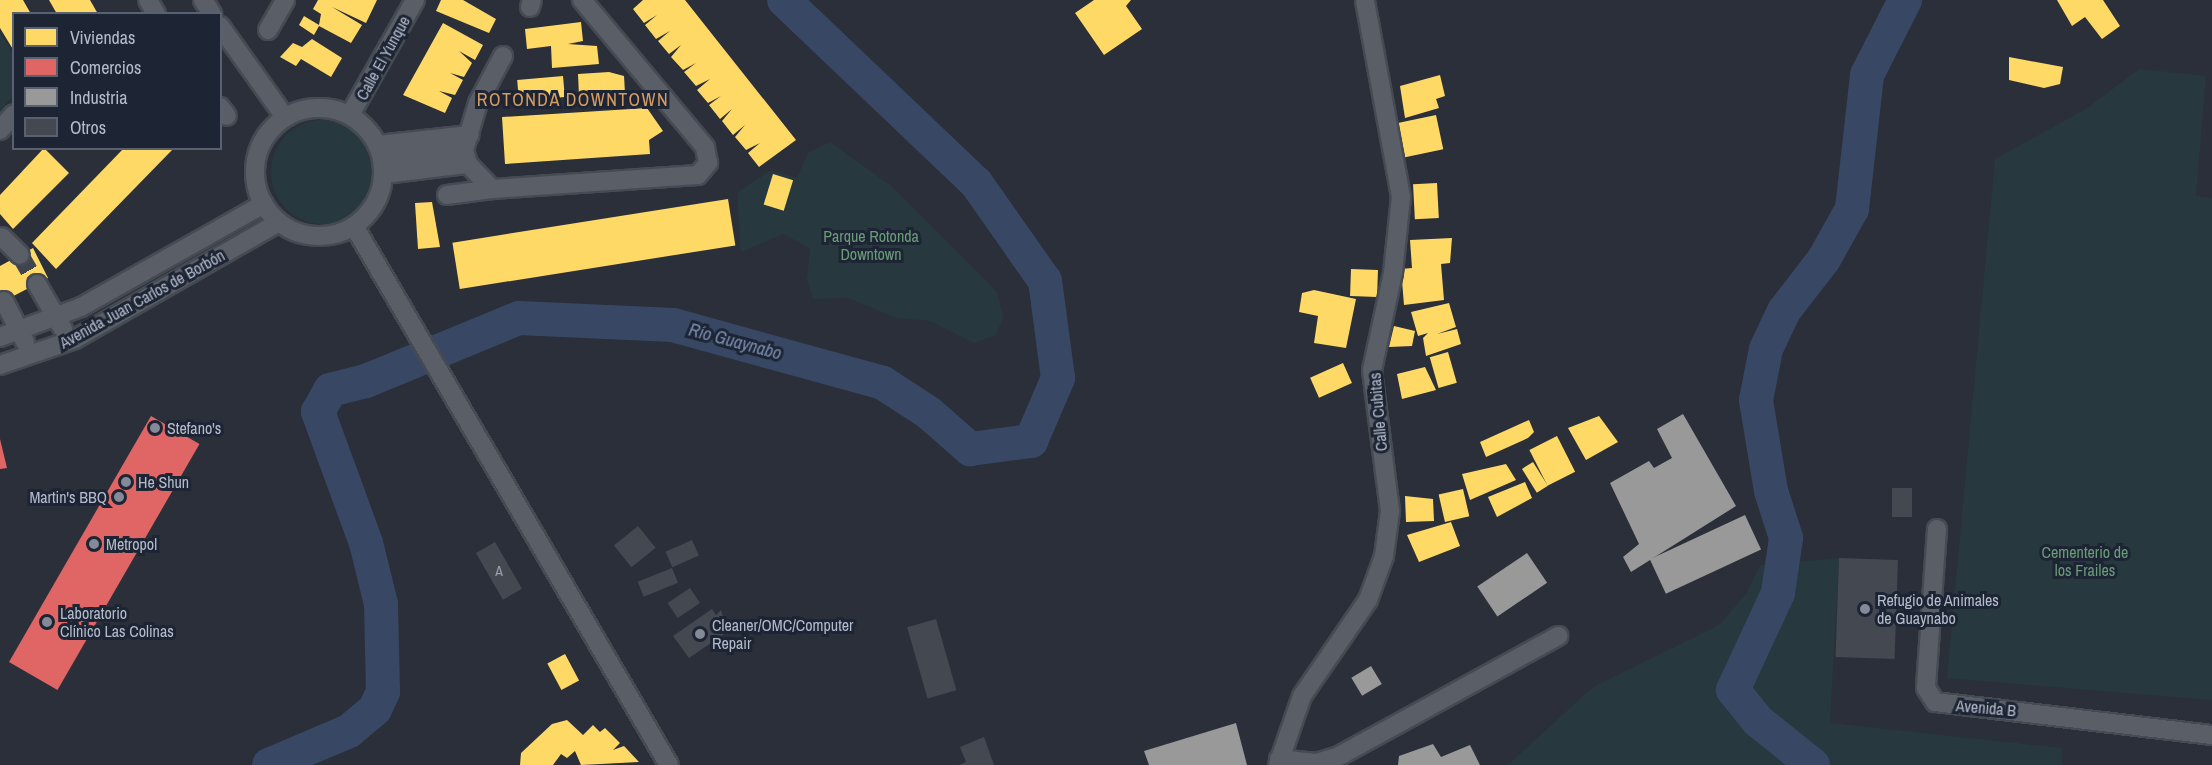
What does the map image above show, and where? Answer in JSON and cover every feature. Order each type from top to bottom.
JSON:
[{"type":"street","points":[[268,30],[285,0]]},
{"type":"street","name":"Calle El Yunque","points":[[350,115],[415,0]]},
{"type":"street","points":[[447,195],[492,189],[684,178],[698,175],[708,164],[705,147],[582,0]]},
{"type":"street","name":"Calle Cubitas","points":[[1279,762],[1302,696],[1368,600],[1384,556],[1390,511],[1372,370],[1393,273],[1401,197],[1365,0]]},
{"type":"street","points":[[222,29],[285,117]]},
{"type":"street","points":[[492,189],[467,149],[478,103],[503,56]]},
{"type":"street","points":[[316,107],[350,115],[381,159],[374,207],[354,226],[309,236],[279,222],[264,204],[255,180],[259,149],[285,117],[316,107]]},
{"type":"street","points":[[0,130],[12,116]]},
{"type":"street","points":[[381,159],[467,149]]},
{"type":"street","points":[[381,159],[467,149]]},
{"type":"street","name":"Avenida Juan Carlos de Borbón","points":[[0,338],[20,333],[57,318],[264,204]]},
{"type":"street","name":"Avenida Juan Carlos de Borbón","points":[[0,365],[70,341],[279,222]]},
{"type":"street","points":[[354,226],[669,765]]},
{"type":"street","points":[[2,237],[20,255]]},
{"type":"street","points":[[37,284],[70,341]]},
{"type":"street","points":[[4,301],[32,355]]},
{"type":"street","name":"Avenida B","points":[[1937,529],[1926,688],[1935,702],[2212,735]]},
{"type":"street","points":[[1279,762],[1316,762],[1339,756],[1558,636]]},
{"type":"green space","points":[[0,33],[12,52],[12,96],[0,112]]},
{"type":"green space","name":"Cementerio de los Frailes","points":[[2139,69],[2206,76],[2196,196],[2212,198],[2212,700],[1947,678],[1995,159],[2086,109]]},
{"type":"green space","points":[[323,120],[343,124],[360,135],[371,152],[375,172],[371,192],[360,209],[343,220],[323,224],[303,220],[286,209],[275,192],[271,172],[275,152],[286,135],[303,124]]},
{"type":"green space","name":"Parque Rotonda Downtown","points":[[830,142],[890,185],[997,292],[1003,318],[996,335],[974,343],[930,321],[897,318],[848,298],[813,299],[807,280],[810,248],[783,234],[741,252],[737,193],[771,170],[797,178],[808,153]]},
{"type":"green space","points":[[1839,558],[1830,723],[2062,748],[2062,765],[1508,765],[1593,687],[1719,625],[1747,593],[1760,565]]},
{"type":"building: Viviendas","points":[[0,0],[23,0],[30,12],[12,12],[12,48],[0,28]]},
{"type":"building: Viviendas","points":[[49,0],[90,0],[97,12],[56,12]]},
{"type":"building: Viviendas","points":[[318,0],[377,0],[366,23],[332,7],[362,25],[351,43],[319,26],[314,35],[299,25],[304,16],[319,25],[321,14],[313,9]]},
{"type":"building: Viviendas","points":[[441,0],[463,0],[496,19],[489,33],[436,11]]},
{"type":"building: Viviendas","points":[[643,0],[685,0],[796,140],[759,167],[748,153],[760,143],[746,150],[735,137],[745,125],[733,135],[722,121],[732,109],[720,119],[709,105],[721,96],[708,103],[697,90],[710,79],[696,86],[684,72],[696,63],[683,70],[671,57],[681,45],[669,54],[658,41],[670,31],[656,39],[645,25],[657,15],[644,23],[633,9]]},
{"type":"building: Viviendas","points":[[1094,0],[1131,0],[1126,6],[1142,29],[1104,55],[1075,13]]},
{"type":"building: Viviendas","points":[[2057,0],[2103,0],[2120,26],[2102,39],[2085,17],[2072,26]]},
{"type":"building: Viviendas","points":[[581,22],[583,41],[568,44],[597,46],[599,64],[552,68],[551,46],[527,49],[525,29]]},
{"type":"building: Viviendas","points":[[443,23],[483,45],[475,60],[459,51],[472,63],[464,77],[450,73],[463,80],[455,95],[439,91],[452,98],[445,113],[403,95]]},
{"type":"building: Viviendas","points":[[312,39],[342,58],[331,77],[301,59],[296,66],[280,57],[293,43],[302,47]]},
{"type":"building: Viviendas","points":[[2009,57],[2063,67],[2060,84],[2044,88],[2009,80]]},
{"type":"building: Viviendas","points":[[609,72],[624,76],[625,93],[579,96],[578,74]]},
{"type":"building: Viviendas","points":[[1440,75],[1445,96],[1436,99],[1439,108],[1405,118],[1400,86]]},
{"type":"building: Viviendas","points":[[563,76],[565,97],[519,101],[517,80]]},
{"type":"building: Viviendas","points":[[647,108],[663,131],[649,140],[650,154],[505,164],[502,117]]},
{"type":"building: Viviendas","points":[[1436,115],[1443,149],[1405,157],[1398,123]]},
{"type":"building: Viviendas","points":[[42,150],[46,150],[69,173],[13,229],[0,214],[0,195]]},
{"type":"building: Viviendas","points":[[122,150],[172,150],[56,269],[32,243]]},
{"type":"building: Viviendas","points":[[773,174],[793,180],[784,211],[764,205]]},
{"type":"building: Viviendas","points":[[1437,183],[1439,218],[1415,219],[1413,184]]},
{"type":"building: Viviendas","points":[[728,199],[735,245],[460,289],[452,243]]},
{"type":"building: Viviendas","points":[[432,202],[440,247],[418,249],[415,203]]},
{"type":"building: Viviendas","points":[[1452,238],[1450,263],[1441,264],[1444,300],[1404,305],[1401,269],[1412,268],[1410,240]]},
{"type":"building: Viviendas","points":[[33,248],[48,278],[0,303],[0,266]]},
{"type":"building: Viviendas","points":[[1351,269],[1378,270],[1377,297],[1350,296]]},
{"type":"building: Viviendas","points":[[1314,290],[1356,299],[1346,348],[1314,343],[1318,316],[1299,312],[1302,293]]},
{"type":"building: Viviendas","points":[[1449,303],[1456,327],[1437,334],[1457,329],[1461,344],[1426,356],[1423,338],[1428,333],[1418,336],[1411,312]]},
{"type":"building: Viviendas","points":[[1394,326],[1415,331],[1412,346],[1389,347]]},
{"type":"building: Viviendas","points":[[1448,352],[1457,383],[1439,388],[1430,357]]},
{"type":"building: Viviendas","points":[[1343,363],[1352,383],[1319,398],[1310,378]]},
{"type":"building: Viviendas","points":[[1425,367],[1436,390],[1402,399],[1397,374]]},
{"type":"building: Viviendas","points":[[1599,416],[1618,442],[1586,460],[1568,428]]},
{"type":"building: Viviendas","points":[[1529,420],[1534,432],[1528,438],[1486,457],[1480,442]]},
{"type":"building: Viviendas","points":[[1557,436],[1575,472],[1548,486],[1529,450]]},
{"type":"building: Viviendas","points":[[1533,462],[1548,486],[1537,493],[1522,469]]},
{"type":"building: Viviendas","points":[[1506,464],[1516,480],[1470,500],[1462,474]]},
{"type":"building: Viviendas","points":[[1525,482],[1532,498],[1497,517],[1488,497]]},
{"type":"building: Viviendas","points":[[1463,489],[1469,516],[1445,522],[1439,495]]},
{"type":"building: Viviendas","points":[[1405,496],[1433,499],[1434,521],[1406,522]]},
{"type":"building: Viviendas","points":[[1451,522],[1460,546],[1419,562],[1407,535]]},
{"type":"building: Viviendas","points":[[565,654],[579,680],[561,690],[547,663]]},
{"type":"building: Viviendas","points":[[567,720],[583,735],[593,725],[600,732],[605,728],[620,743],[613,750],[624,746],[639,762],[581,765],[575,751],[567,758],[561,754],[553,765],[520,765],[521,753],[552,724]]},
{"type":"building: Comercios","points":[[151,416],[199,444],[57,690],[9,662]]},
{"type":"building: Comercios","points":[[0,439],[7,468],[0,469]]},
{"type":"building: Industria","points":[[1683,414],[1736,506],[1631,572],[1623,557],[1639,544],[1610,483],[1649,461],[1654,468],[1672,458],[1657,429]]},
{"type":"building: Industria","points":[[1745,515],[1761,549],[1666,594],[1650,559]]},
{"type":"building: Industria","points":[[1527,553],[1547,583],[1497,616],[1477,587]]},
{"type":"building: Industria","points":[[1371,666],[1382,684],[1362,696],[1351,678]]},
{"type":"building: Industria","points":[[1236,723],[1247,765],[1149,765],[1144,751]]},
{"type":"building: Industria","points":[[1433,744],[1441,757],[1470,745],[1480,765],[1398,765],[1399,756]]},
{"type":"building: Otros","points":[[1892,488],[1912,488],[1912,517],[1892,517]]},
{"type":"building: Otros","points":[[638,526],[656,548],[632,567],[614,546]]},
{"type":"building: Otros","points":[[692,540],[699,556],[672,567],[666,552]]},
{"type":"building: Otros","points":[[495,542],[522,589],[503,600],[476,553]]},
{"type":"building: Otros","name":"Refugio de Animales de Guaynabo","points":[[1839,558],[1898,560],[1895,659],[1836,657]]},
{"type":"building: Otros","points":[[672,568],[678,583],[644,597],[638,582]]},
{"type":"building: Otros","points":[[690,588],[700,603],[678,618],[668,603]]},
{"type":"building: Otros","name":"Cleaner/OMC/Computer Repair","points":[[712,609],[716,615],[721,610],[727,632],[689,658],[673,636]]},
{"type":"building: Otros","points":[[936,619],[956,690],[928,698],[907,627]]},
{"type":"building: Otros","points":[[984,737],[994,765],[959,765],[966,762],[960,747]]},
{"type":"waterway","name":"Río Guaynabo","points":[[269,765],[349,731],[375,709],[383,692],[381,604],[366,543],[318,412],[330,390],[366,381],[519,318],[673,325],[883,383],[929,413],[970,449],[1031,441],[1058,378],[1045,281],[976,183],[784,0]]},
{"type":"waterway","points":[[1813,765],[1758,721],[1733,690],[1778,593],[1786,538],[1771,491],[1756,400],[1766,349],[1784,311],[1824,259],[1852,209],[1867,75],[1905,0]]},
{"type":"tunnel","points":[[20,255],[37,284]]},
{"type":"place","name":"Stefano's","points":[[155,428]]},
{"type":"place","name":"He Shun","points":[[126,482]]},
{"type":"place","name":"Martin's BBQ","points":[[119,497]]},
{"type":"place","name":"Metropol","points":[[94,544]]},
{"type":"place","name":"Refugio de Animales de Guaynabo","points":[[1865,609]]},
{"type":"place","name":"Laboratorio Clínico Las Colinas","points":[[47,622]]},
{"type":"place","name":"Cleaner/OMC/Computer Repair","points":[[700,634]]},
{"type":"district","name":"ROTONDA DOWNTOWN","points":[[573,100]]}]
